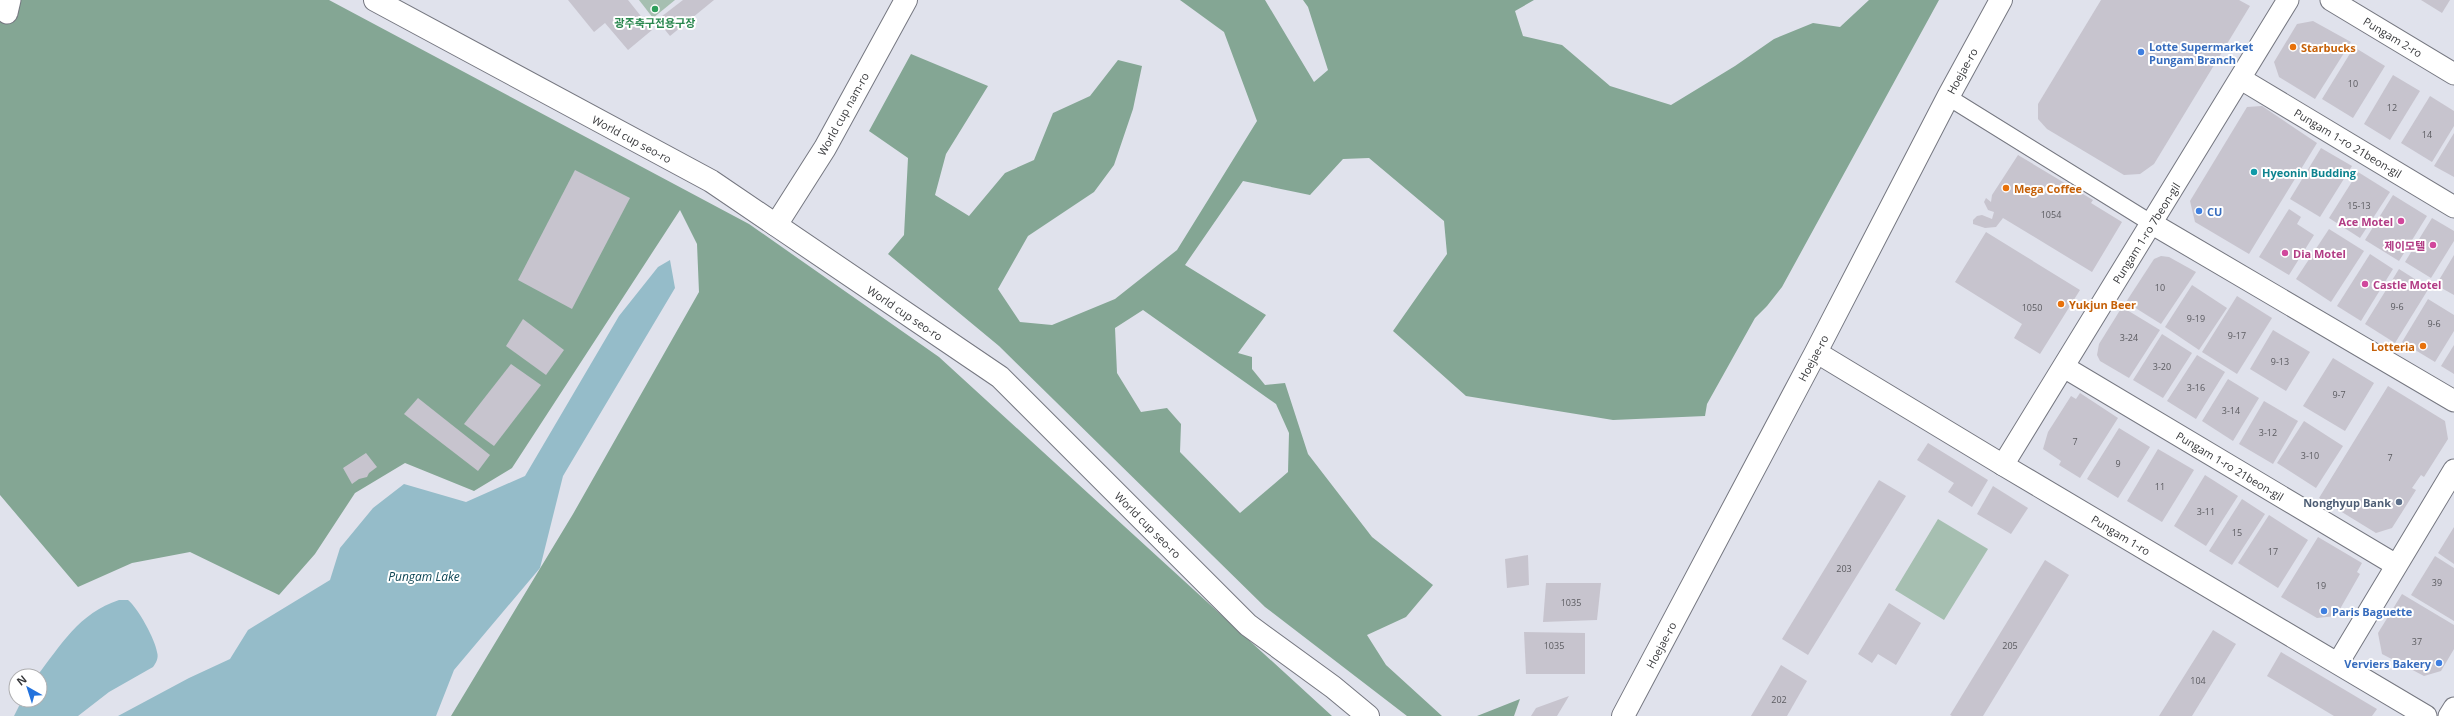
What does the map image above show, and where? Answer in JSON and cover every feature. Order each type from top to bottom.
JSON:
[{"type":"street","name":"World cup seo-ro","points":[[375,0],[711,181],[1000,377],[1248,625],[1333,687],[1368,716]]},
{"type":"street","name":"World cup nam-ro","points":[[776,225],[825,148],[906,0]]},
{"type":"street","name":"Hoejae-ro","points":[[1623,716],[1816,352],[1948,97],[2001,0]]},
{"type":"street","name":"Pungam 1-ro 7beon-gil","points":[[2003,465],[2241,79],[2288,0]]},
{"type":"street","name":"Pungam 2-ro","points":[[2331,0],[2454,74]]},
{"type":"street","name":"Pungam 1-ro 21beon-gil","points":[[2241,79],[2454,207]]},
{"type":"street","points":[[1948,97],[2151,223],[2454,401]]},
{"type":"street","name":"Pungam 1-ro","points":[[1816,352],[2003,465],[2426,716]]},
{"type":"street","name":"Pungam 1-ro 21beon-gil","points":[[2064,366],[2396,565]]},
{"type":"street","points":[[2338,663],[2454,470]]},
{"type":"street","points":[[2449,716],[2454,708]]},
{"type":"green space","points":[[0,0],[329,0],[749,224],[939,357],[1332,716],[451,716],[573,514],[699,292],[697,244],[680,210],[512,468],[474,491],[405,463],[355,493],[315,554],[279,595],[190,552],[132,563],[78,587],[0,495]]},
{"type":"green space","name":"광주축구전용구장","points":[[639,0],[675,0],[653,18]]},
{"type":"green space","points":[[1180,0],[1265,0],[1314,82],[1328,70],[1308,7],[1303,0],[1534,0],[1515,11],[1523,36],[1562,45],[1610,86],[1671,105],[1735,66],[1774,39],[1813,23],[1840,27],[1869,0],[1939,0],[1782,287],[1755,318],[1707,404],[1705,416],[1613,420],[1466,396],[1393,331],[1447,254],[1444,221],[1369,158],[1343,159],[1310,195],[1243,181],[1185,265],[1266,315],[1238,353],[1252,357],[1252,369],[1265,385],[1285,383],[1308,454],[1372,537],[1433,585],[1406,617],[1367,635],[1386,665],[1442,716],[1407,716],[1265,607],[999,346],[888,254],[904,235],[908,158],[869,131],[911,54],[988,86],[946,154],[935,195],[969,216],[1005,173],[1034,160],[1053,113],[1090,96],[1118,60],[1142,66],[1133,109],[1114,165],[1094,192],[1028,236],[998,289],[1020,322],[1052,325],[1115,299],[1177,250],[1257,121],[1224,32]],"holes":[[[1143,310],[1276,404],[1289,433],[1288,472],[1240,513],[1180,452],[1181,424],[1167,408],[1141,412],[1117,373],[1115,328]]]},
{"type":"green space","points":[[1938,519],[1988,549],[1944,620],[1895,590]]},
{"type":"green space","points":[[1520,699],[1514,716],[1477,716]]},
{"type":"water","name":"Pungam Lake","points":[[670,260],[675,288],[563,476],[540,568],[454,670],[436,716],[118,716],[189,678],[230,659],[248,630],[330,580],[340,548],[373,508],[404,484],[466,502],[525,476],[619,316],[658,267]]},
{"type":"water","points":[[119,600],[128,600],[132,604],[150,632],[156,646],[158,656],[153,667],[109,692],[78,716],[14,716],[18,708],[48,708],[48,668],[43,668],[72,631],[93,613]]},
{"type":"building","points":[[568,0],[628,0],[652,30],[628,50],[605,23],[594,32]]},
{"type":"building","points":[[683,0],[714,0],[670,36],[657,20]]},
{"type":"building","points":[[2101,0],[2239,0],[2250,6],[2154,164],[2140,174],[2124,175],[2047,129],[2038,119],[2038,104]]},
{"type":"building","points":[[2421,0],[2450,0],[2442,13]]},
{"type":"building","points":[[2313,21],[2351,42],[2315,99],[2279,77],[2274,62],[2297,24]]},
{"type":"building","points":[[2354,47],[2385,66],[2353,118],[2322,99]]},
{"type":"building","points":[[2393,75],[2420,91],[2390,140],[2364,124]]},
{"type":"building","points":[[2430,96],[2454,111],[2454,126],[2432,162],[2401,143]]},
{"type":"building","name":"Hyeonin Budding","points":[[2262,106],[2317,143],[2249,254],[2195,222],[2190,201],[2247,107]]},
{"type":"building","points":[[2454,133],[2454,177],[2434,166]]},
{"type":"building","points":[[2321,148],[2352,166],[2320,217],[2290,199]]},
{"type":"building","points":[[2018,155],[2093,200],[2091,203],[2122,222],[2092,272],[2003,218],[1996,227],[1985,228],[1973,224],[1973,220],[1977,216],[1982,215],[1992,219],[1994,212],[1988,210],[1984,202],[1986,198],[1991,202],[1992,195]]},
{"type":"building","points":[[575,170],[630,198],[572,309],[518,280]]},
{"type":"building","points":[[2358,172],[2390,192],[2360,238],[2329,218]]},
{"type":"building","points":[[2393,195],[2427,216],[2399,261],[2365,240]]},
{"type":"building","points":[[2289,209],[2301,217],[2297,224],[2314,235],[2289,275],[2259,257]]},
{"type":"building","points":[[2432,218],[2454,231],[2454,241],[2431,278],[2405,262]]},
{"type":"building","points":[[2329,229],[2364,251],[2331,302],[2296,279]]},
{"type":"building","points":[[1986,232],[2080,290],[2040,354],[2014,338],[2022,324],[1955,282]]},
{"type":"building","points":[[2370,254],[2393,269],[2361,321],[2337,306]]},
{"type":"building","points":[[2454,255],[2454,295],[2436,285]]},
{"type":"building","points":[[2161,256],[2169,257],[2196,272],[2161,324],[2126,302],[2154,259]]},
{"type":"building","points":[[2399,269],[2429,288],[2395,343],[2365,324]]},
{"type":"building","points":[[2192,285],[2227,308],[2199,350],[2165,327]]},
{"type":"building","points":[[2237,296],[2272,318],[2237,374],[2202,352]]},
{"type":"building","points":[[2428,299],[2454,315],[2454,331],[2435,362],[2402,342]]},
{"type":"building","points":[[2122,307],[2160,330],[2129,378],[2100,361],[2097,355],[2099,344]]},
{"type":"building","points":[[523,319],[564,350],[546,375],[506,346]]},
{"type":"building","points":[[2273,330],[2310,352],[2286,391],[2250,369]]},
{"type":"building","points":[[2162,334],[2192,353],[2163,398],[2133,380]]},
{"type":"building","points":[[2454,345],[2454,374],[2441,366]]},
{"type":"building","points":[[2197,355],[2225,372],[2196,419],[2167,401]]},
{"type":"building","points":[[2333,358],[2374,383],[2345,431],[2303,406]]},
{"type":"building","points":[[511,364],[541,385],[494,446],[464,424]]},
{"type":"building","points":[[2228,379],[2259,398],[2233,441],[2202,421]]},
{"type":"building","points":[[2388,386],[2445,421],[2448,439],[2424,477],[2421,475],[2412,488],[2416,490],[2392,528],[2376,533],[2319,498]]},
{"type":"building","points":[[2080,393],[2118,418],[2080,478],[2059,465],[2061,461],[2043,449],[2048,432],[2071,396],[2076,399]]},
{"type":"building","points":[[418,398],[490,455],[478,471],[404,414]]},
{"type":"building","points":[[2264,401],[2298,421],[2273,464],[2239,444]]},
{"type":"building","points":[[2304,421],[2343,446],[2316,488],[2277,463]]},
{"type":"building","points":[[2119,428],[2150,447],[2118,498],[2087,479]]},
{"type":"building","points":[[1928,443],[1988,480],[1972,507],[1948,492],[1954,483],[1917,460]]},
{"type":"building","points":[[2158,449],[2194,470],[2162,522],[2127,501]]},
{"type":"building","points":[[366,453],[377,467],[369,473],[367,477],[359,479],[352,484],[343,468]]},
{"type":"building","points":[[2205,475],[2238,496],[2206,546],[2174,526]]},
{"type":"building","points":[[1879,480],[1906,496],[1808,655],[1782,639]]},
{"type":"building","points":[[1993,486],[2028,508],[2011,534],[1977,514]]},
{"type":"building","points":[[2242,499],[2265,514],[2232,565],[2209,551]]},
{"type":"building","points":[[2269,515],[2308,540],[2278,588],[2238,563]]},
{"type":"building","points":[[2454,527],[2454,564],[2438,553]]},
{"type":"building","points":[[2318,537],[2362,563],[2357,572],[2360,574],[2336,616],[2317,618],[2281,597]]},
{"type":"building","points":[[1528,555],[1529,585],[1507,588],[1505,559]]},
{"type":"building","points":[[2435,556],[2454,568],[2454,621],[2411,595]]},
{"type":"building","points":[[2045,560],[2069,575],[1983,716],[1950,715]]},
{"type":"building","points":[[1546,583],[1601,583],[1597,620],[1543,622]]},
{"type":"building","points":[[2402,594],[2454,625],[2454,649],[2441,671],[2424,676],[2382,654],[2378,633]]},
{"type":"building","points":[[1889,603],[1921,623],[1896,665],[1878,654],[1872,663],[1858,654]]},
{"type":"building","points":[[2213,630],[2236,644],[2192,716],[2159,716]]},
{"type":"building","points":[[1524,632],[1585,633],[1585,674],[1526,674]]},
{"type":"building","points":[[2281,652],[2377,709],[2372,716],[2334,716],[2267,676]]},
{"type":"building","points":[[1781,665],[1807,681],[1787,716],[1751,716]]},
{"type":"building","points":[[1569,696],[1557,716],[1531,716],[1536,708]]},
{"type":"place","name":"광주축구전용구장","points":[[655,9]]},
{"type":"place","name":"Starbucks","points":[[2293,47]]},
{"type":"place","name":"Lotte Supermarket Pungam Branch","points":[[2141,52]]},
{"type":"place","name":"Hyeonin Budding","points":[[2254,172]]},
{"type":"place","name":"Mega Coffee","points":[[2006,188]]},
{"type":"place","name":"CU","points":[[2199,211]]},
{"type":"place","name":"Ace Motel","points":[[2401,221]]},
{"type":"place","name":"제이모텔","points":[[2433,245]]},
{"type":"place","name":"Dia Motel","points":[[2285,253]]},
{"type":"place","name":"Castle Motel","points":[[2365,284]]},
{"type":"place","name":"Yukjun Beer","points":[[2061,304]]},
{"type":"place","name":"Lotteria","points":[[2423,346]]},
{"type":"place","name":"Nonghyup Bank","points":[[2399,502]]},
{"type":"place","name":"Paris Baguette","points":[[2324,611]]},
{"type":"place","name":"Verviers Bakery","points":[[2439,663]]}]
